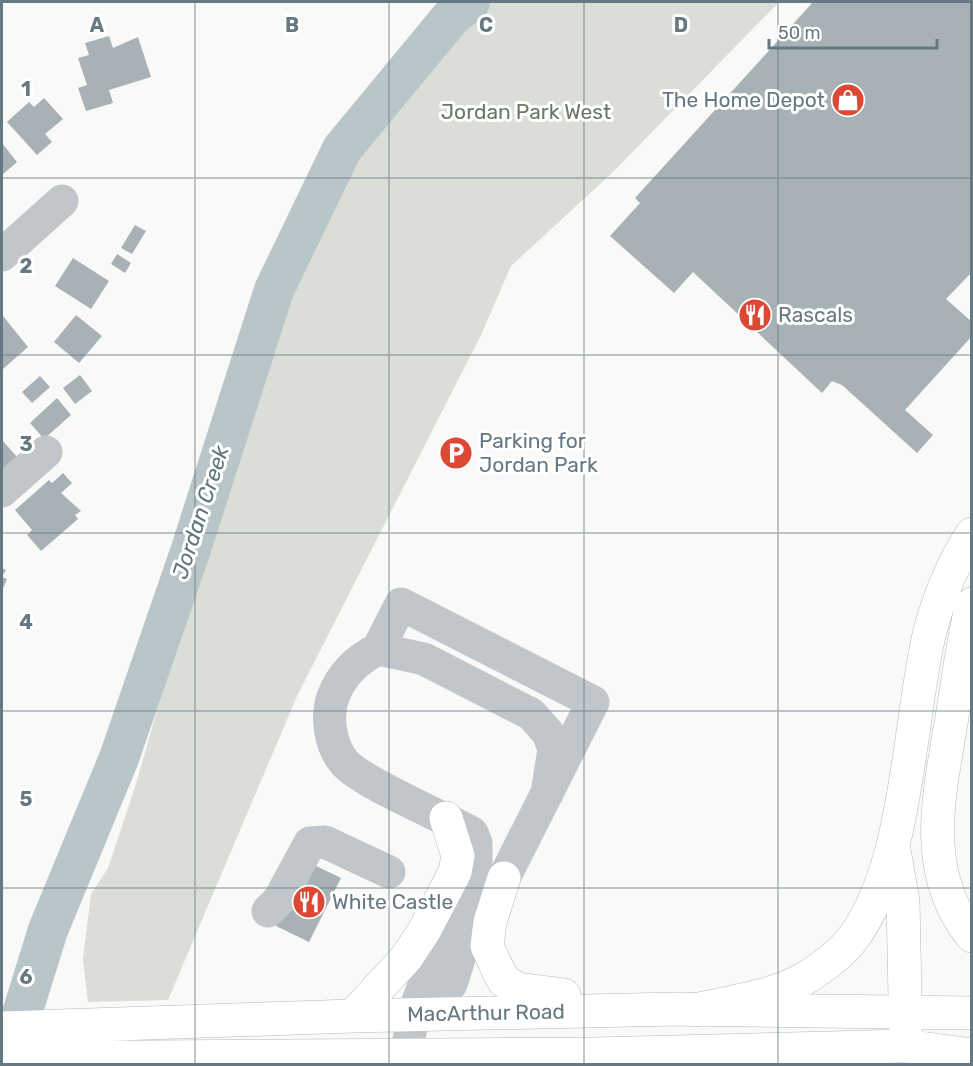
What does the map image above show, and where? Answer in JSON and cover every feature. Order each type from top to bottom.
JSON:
[{"type":"main road","points":[[504,878],[490,922],[487,946],[504,981],[518,989],[685,1010],[784,988],[804,978],[836,956],[850,942],[869,911],[893,846],[931,629],[956,560],[972,534]]},
{"type":"main road","points":[[972,604],[938,802],[936,839],[946,892],[962,924],[972,936]]},
{"type":"main road","points":[[353,1016],[407,957],[424,931],[455,872],[458,856],[446,818]]},
{"type":"main road","points":[[893,846],[903,901],[905,1030],[972,1055]]},
{"type":"main road","name":"MacArthur Road","points":[[2,1058],[101,1041],[353,1016],[685,1010],[905,1030],[972,1044]]},
{"type":"main road","name":"MacArthur Road","points":[[2,1028],[101,1041],[341,1054],[406,1060],[805,1057],[972,1013]]},
{"type":"street","points":[[2,255],[62,201]]},
{"type":"street","points":[[2,490],[46,452]]},
{"type":"street","points":[[406,1060],[413,1015],[443,935],[476,865],[476,843],[472,833],[372,781],[345,764],[338,753],[331,732],[328,709],[337,686],[357,661],[378,649],[401,604],[593,702],[504,878],[482,909],[460,955],[451,984],[413,1015]]},
{"type":"street","points":[[378,649],[424,659],[520,707],[540,722],[554,749],[547,794]]},
{"type":"street","points":[[268,911],[279,900],[310,843],[325,842],[389,872]]},
{"type":"green space","name":"Jordan Park West","points":[[490,2],[779,2],[612,173],[511,266],[481,335],[297,696],[168,1000],[88,1002],[83,959],[91,894],[108,868],[136,784],[214,511],[274,326],[344,176],[382,121],[440,51]]},
{"type":"building","name":"The Home Depot","points":[[813,2],[972,2],[972,272],[946,299],[972,322],[972,336],[905,410],[933,435],[917,453],[842,385],[832,381],[822,393],[693,272],[674,293],[610,236],[640,203],[635,198]]},
{"type":"building","points":[[109,36],[113,48],[138,37],[151,77],[109,90],[113,103],[86,111],[78,88],[87,85],[78,58],[89,55],[85,43]]},
{"type":"building","points":[[44,98],[63,119],[45,134],[52,142],[37,155],[7,122],[29,102],[34,107]]},
{"type":"building","points":[[2,143],[17,162],[2,175]]},
{"type":"building","points":[[135,225],[146,231],[132,254],[121,248]]},
{"type":"building","points":[[117,254],[131,263],[125,273],[111,264]]},
{"type":"building","points":[[73,258],[109,281],[91,309],[55,286]]},
{"type":"building","points":[[76,315],[102,336],[79,363],[54,342]]},
{"type":"building","points":[[3,316],[28,347],[3,369],[2,367]]},
{"type":"building","points":[[80,375],[92,391],[75,404],[63,388]]},
{"type":"building","points":[[40,376],[50,387],[32,403],[22,392]]},
{"type":"building","points":[[57,398],[71,415],[44,439],[30,423]]},
{"type":"building","points":[[2,440],[18,458],[2,472]]},
{"type":"building","points":[[63,473],[72,483],[61,493],[81,511],[75,515],[78,519],[41,551],[27,535],[32,530],[15,510],[49,480],[52,483]]},
{"type":"building","points":[[2,577],[7,579],[2,591]]},
{"type":"building","name":"White Castle","points":[[308,862],[341,878],[309,942],[276,926]]},
{"type":"waterway","name":"Jordan Creek","points":[[7,1062],[48,930],[119,758],[190,552],[274,290],[342,149],[452,16],[470,2]]},
{"type":"place","name":"The Home Depot","points":[[848,100]]},
{"type":"place","name":"Rascals","points":[[755,315]]},
{"type":"place","name":"Parking for Jordan Park","points":[[456,453]]},
{"type":"place","name":"White Castle","points":[[309,902]]}]
